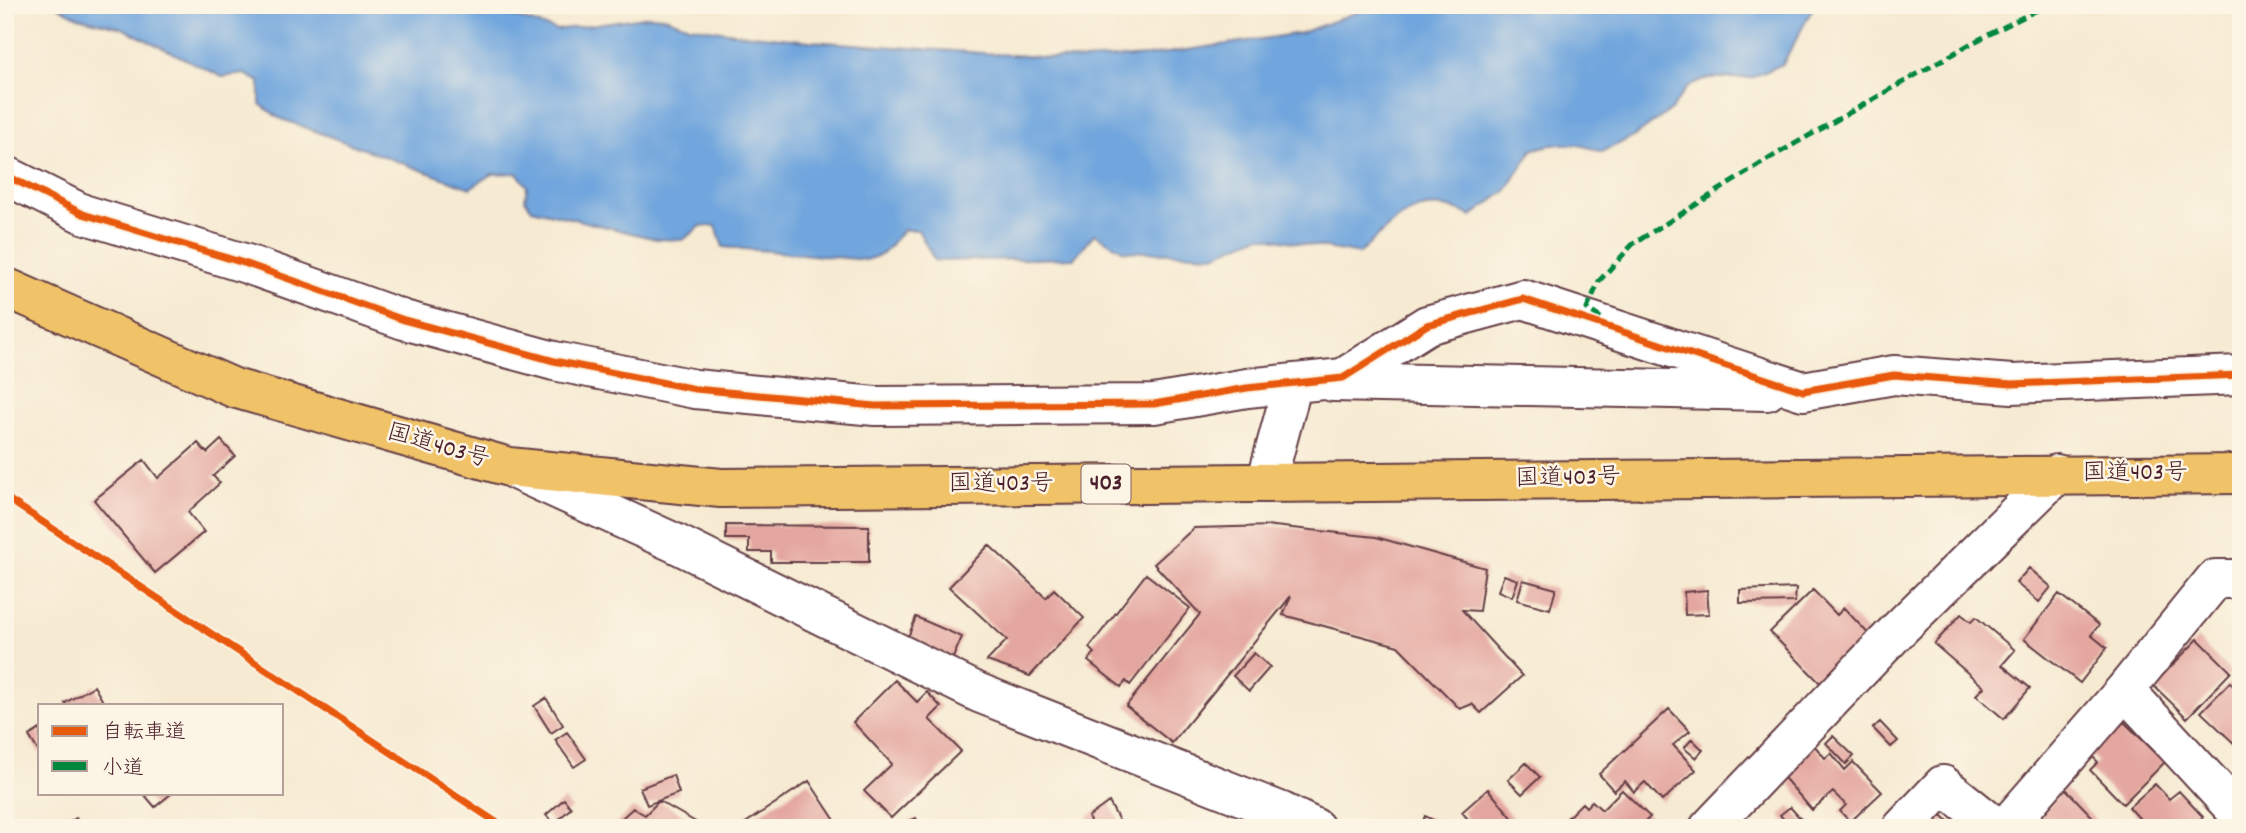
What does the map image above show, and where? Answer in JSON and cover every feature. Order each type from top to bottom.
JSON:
[{"type":"highway","name":"国道403号","points":[[5,286],[234,388],[509,467],[721,488],[2241,474]]},
{"type":"street","points":[[5,175],[83,214],[247,264],[404,320],[554,362],[695,388],[875,406],[1140,404],[1343,378],[1427,326],[1523,299],[1803,391]]},
{"type":"street","points":[[1301,382],[1803,391],[1894,375],[2012,384],[2241,375]]},
{"type":"street","points":[[1265,483],[1301,382]]},
{"type":"street","points":[[509,467],[675,543],[979,692],[1285,823]]},
{"type":"street","points":[[1709,828],[1898,630],[2057,474]]},
{"type":"street","points":[[2005,828],[2125,690],[2215,579],[2241,579]]},
{"type":"street","points":[[2125,690],[2241,816]]},
{"type":"street","points":[[1902,828],[1943,785],[1997,828]]},
{"type":"water","points":[[55,5],[477,5],[556,30],[650,16],[665,17],[689,26],[810,41],[1083,60],[1147,56],[1301,33],[1376,5],[1819,5],[1814,6],[1783,64],[1751,78],[1709,78],[1687,87],[1671,110],[1635,136],[1602,152],[1567,144],[1532,150],[1507,190],[1472,216],[1437,206],[1409,212],[1359,254],[1260,236],[1214,255],[1124,251],[1094,234],[1074,258],[935,261],[918,230],[903,230],[883,254],[866,260],[723,247],[716,226],[701,226],[683,240],[656,239],[532,209],[525,200],[527,186],[517,173],[492,174],[470,188],[279,118],[260,104],[260,82],[245,74],[222,77],[122,28],[78,17]]},
{"type":"building","points":[[221,440],[235,456],[213,476],[220,483],[188,512],[204,532],[155,573],[94,500],[144,460],[158,478],[198,443],[207,453]]},
{"type":"building","points":[[726,525],[869,526],[869,562],[771,562],[771,552],[749,552],[749,539],[726,539]]},
{"type":"building","points":[[1274,526],[1376,537],[1485,568],[1479,611],[1462,610],[1522,676],[1481,713],[1472,704],[1460,709],[1398,646],[1283,615],[1291,596],[1172,743],[1126,706],[1200,614],[1154,564],[1194,528]]},
{"type":"building","points":[[989,545],[1046,598],[1054,589],[1084,618],[1030,676],[987,661],[1007,640],[949,587]]},
{"type":"building","points":[[2029,568],[2051,587],[2039,602],[2016,583]]},
{"type":"building","points":[[1146,574],[1190,608],[1130,685],[1126,681],[1121,687],[1088,661],[1094,653],[1089,648]]},
{"type":"building","points":[[1504,575],[1518,580],[1512,597],[1498,591]]},
{"type":"building","points":[[1523,580],[1556,589],[1550,609],[1517,600]]},
{"type":"building","points":[[1796,588],[1795,602],[1740,603],[1740,590]]},
{"type":"building","points":[[1707,590],[1709,614],[1685,615],[1684,592]]},
{"type":"building","points":[[1813,590],[1837,615],[1844,608],[1876,642],[1827,690],[1770,632]]},
{"type":"building","points":[[2059,594],[2099,625],[2091,635],[2107,648],[2080,683],[2024,639]]},
{"type":"building","points":[[1961,614],[1971,622],[1976,617],[2015,650],[2002,665],[2030,688],[2004,719],[1976,695],[1984,687],[1934,644]]},
{"type":"building","points":[[916,617],[962,637],[952,660],[907,640]]},
{"type":"building","points":[[2198,639],[2231,672],[2187,718],[2153,685]]},
{"type":"building","points":[[1254,653],[1270,667],[1249,691],[1233,676]]},
{"type":"building","points":[[895,680],[917,702],[927,692],[941,707],[929,719],[961,751],[891,818],[864,791],[892,764],[853,722]]},
{"type":"building","points":[[2230,682],[2236,689],[2241,684],[2241,750],[2201,712]]},
{"type":"building","points":[[94,686],[104,704],[66,704]]},
{"type":"building","points":[[546,698],[563,725],[551,733],[534,706]]},
{"type":"building","points":[[1669,709],[1690,731],[1673,745],[1696,770],[1662,801],[1645,782],[1634,792],[1625,781],[1614,791],[1599,774]]},
{"type":"building","points":[[1880,722],[1898,741],[1891,747],[1873,728]]},
{"type":"building","points":[[2124,722],[2165,762],[2123,804],[2090,770],[2098,762],[2091,755]]},
{"type":"building","points":[[38,730],[38,751],[29,736]]},
{"type":"building","points":[[567,732],[586,759],[574,767],[555,740]]},
{"type":"building","points":[[1833,736],[1854,756],[1846,764],[1826,743]]},
{"type":"building","points":[[1692,739],[1703,750],[1696,758],[1684,748]]},
{"type":"building","points":[[1813,744],[1825,758],[1831,753],[1845,770],[1853,762],[1882,792],[1850,822],[1840,811],[1846,805],[1833,792],[1812,810],[1780,773]]},
{"type":"building","points":[[1526,763],[1540,777],[1522,794],[1508,780]]},
{"type":"building","points":[[673,775],[679,793],[647,805],[640,788]]},
{"type":"building","points":[[809,781],[840,828],[738,828]]},
{"type":"building","points":[[2155,784],[2169,799],[2179,791],[2203,817],[2192,828],[2148,828],[2129,807]]},
{"type":"building","points":[[2065,788],[2103,828],[2030,828]]},
{"type":"building","points":[[1488,789],[1521,828],[1475,828],[1462,812]]},
{"type":"building","points":[[1622,790],[1650,817],[1639,828],[1566,828],[1562,823],[1582,803],[1586,807],[1592,801],[1602,810]]},
{"type":"building","points":[[144,794],[171,794],[155,807]]},
{"type":"building","points":[[564,799],[571,808],[554,824],[546,815]]},
{"type":"building","points":[[659,801],[706,828],[611,828],[633,808],[645,815]]},
{"type":"building","points":[[1109,802],[1123,828],[1093,828],[1088,817]]},
{"type":"building","points":[[1790,807],[1809,828],[1791,828],[1780,815]]},
{"type":"building","points":[[1942,815],[1955,828],[1914,828],[1927,816]]},
{"type":"building","points":[[1425,816],[1448,828],[1420,828]]},
{"type":"building","points":[[76,818],[82,828],[59,828]]},
{"type":"building","points":[[916,818],[921,828],[894,828]]},
{"type":"marked path","points":[[1601,318],[1587,309],[1599,281],[1633,244],[1775,155],[1972,43],[2047,5]]},
{"type":"cycle path","points":[[5,175],[83,214],[247,264],[404,320],[554,361],[695,389],[875,406],[1154,404],[1247,388],[1343,378],[1427,325],[1523,299],[1803,391],[1894,375],[2012,384],[2241,375]]},
{"type":"cycle path","points":[[5,497],[505,828]]}]
